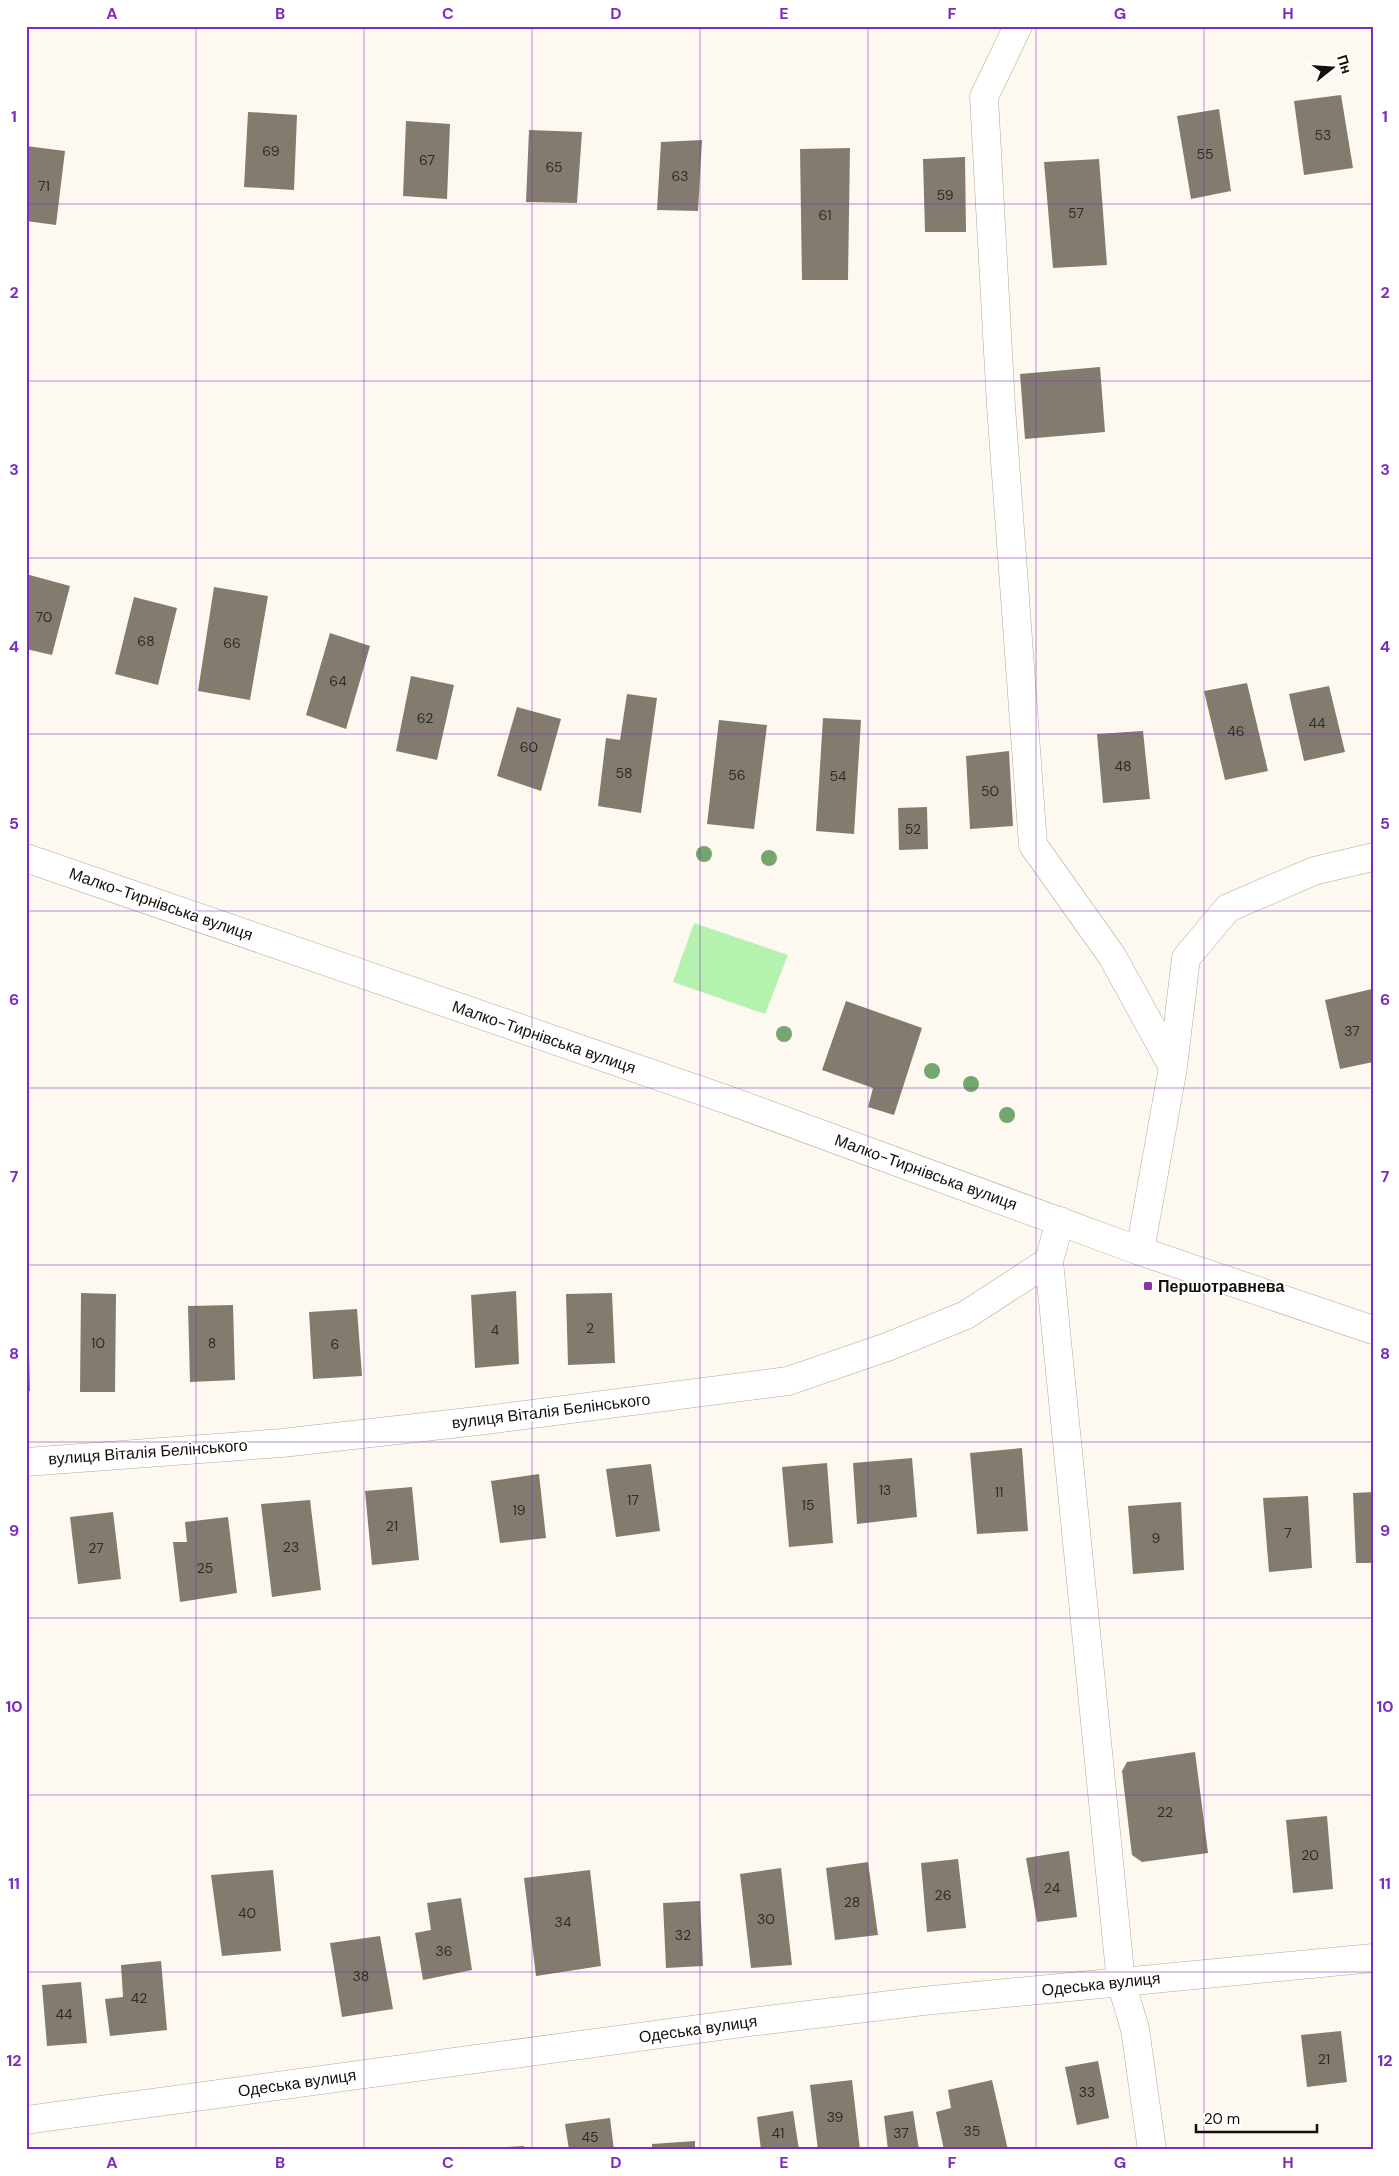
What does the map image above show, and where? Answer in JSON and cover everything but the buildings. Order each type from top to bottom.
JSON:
[{"type":"street","points":[[1018,26],[984,97],[1002,416],[1034,846],[1112,956],[1173,1067]]},
{"type":"street","points":[[1140,1251],[1173,1067],[1186,958],[1228,908],[1314,871],[1373,857]]},
{"type":"street","name":"Малко-Тирнівська вулиця","points":[[26,858],[728,1100],[1140,1251],[1373,1330]]},
{"type":"street","points":[[1060,1221],[1049,1261],[1122,1982],[1135,2029],[1152,2150]]},
{"type":"street","name":"вулиця Віталія Белінського","points":[[26,1462],[282,1442],[486,1420],[788,1381],[887,1347],[966,1314],[1049,1261]]},
{"type":"street","name":"Одеська вулиця","points":[[26,2120],[750,2022],[923,2001],[1373,1958]]},
{"type":"green space","points":[[694,923],[788,955],[765,1014],[673,982]]},
{"type":"place","name":"Першотравнева","points":[[1148,1286]]}]
